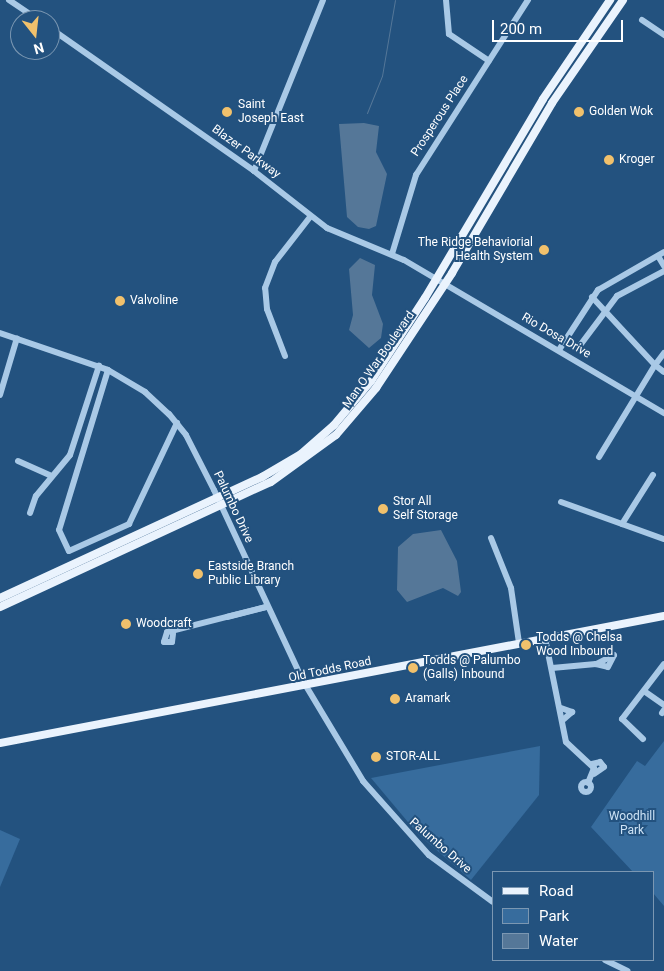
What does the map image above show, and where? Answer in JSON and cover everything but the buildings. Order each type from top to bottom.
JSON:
[{"type":"main road","name":"Man O War Boulevard","points":[[0,598],[218,498],[290,461],[334,425],[371,381],[437,280],[544,99],[610,0]]},
{"type":"main road","name":"Man O War Boulevard","points":[[0,607],[221,506],[286,474],[336,435],[376,388],[444,284],[544,115],[624,0]]},
{"type":"main road","name":"Old Todds Road","points":[[0,743],[306,687],[519,643],[664,616]]},
{"type":"street","points":[[8,0],[24,10]]},
{"type":"street","points":[[254,171],[323,0]]},
{"type":"street","points":[[446,0],[449,34],[489,61]]},
{"type":"street","name":"Prosperous Place","points":[[392,254],[416,175],[528,0]]},
{"type":"street","points":[[642,20],[664,35]]},
{"type":"street","name":"Blazer Parkway","points":[[60,35],[254,171],[310,217],[341,236],[392,254],[437,280]]},
{"type":"street","points":[[285,356],[267,309],[265,288],[275,262],[310,217]]},
{"type":"street","points":[[559,350],[592,296],[610,280],[661,254],[664,266]]},
{"type":"street","points":[[578,348],[604,308],[617,296],[664,271]]},
{"type":"street","name":"Rio Dosa Drive","points":[[437,280],[664,413]]},
{"type":"street","points":[[592,296],[655,365],[664,372]]},
{"type":"street","name":"Palumbo Drive","points":[[0,333],[108,370],[145,392],[177,423],[218,498],[266,607],[306,687],[383,807],[429,855],[492,901]]},
{"type":"street","points":[[0,395],[17,338]]},
{"type":"street","points":[[598,457],[635,395],[664,354]]},
{"type":"street","points":[[30,513],[50,475],[70,455],[99,366]]},
{"type":"street","points":[[108,370],[59,530],[69,551],[129,524],[171,427],[177,423]]},
{"type":"street","points":[[18,462],[50,475]]},
{"type":"street","points":[[622,524],[653,475]]},
{"type":"street","points":[[561,502],[664,539]]},
{"type":"street","points":[[491,538],[511,588],[519,643]]},
{"type":"street","points":[[173,634],[266,607]]},
{"type":"street","points":[[545,638],[564,719],[568,745],[592,764],[594,774],[588,783]]},
{"type":"street","points":[[552,668],[596,664]]},
{"type":"street","points":[[643,739],[622,722],[664,664]]},
{"type":"street","points":[[644,691],[664,705]]},
{"type":"street","points":[[607,961],[628,971]]},
{"type":"green space","name":"Woodhill Park","points":[[664,741],[664,906],[654,894],[654,871],[632,871],[591,827],[637,761],[645,766]]},
{"type":"green space","points":[[540,746],[539,795],[471,880],[418,834],[371,778]]},
{"type":"green space","points":[[0,830],[20,839],[0,887]]},
{"type":"water","points":[[364,123],[379,126],[376,152],[387,174],[376,226],[369,229],[358,227],[347,217],[339,124]]},
{"type":"water","points":[[360,258],[375,265],[372,295],[383,324],[381,338],[369,348],[349,330],[353,315],[349,269]]},
{"type":"water","points":[[441,530],[457,561],[461,592],[458,596],[443,588],[407,602],[397,590],[398,547],[413,534]]},
{"type":"waterway","points":[[367,113],[382,76],[395,0]]},
{"type":"place","name":"Saint Joseph East","points":[[227,112]]},
{"type":"place","name":"Golden Wok","points":[[579,112]]},
{"type":"place","name":"Kroger","points":[[609,160]]},
{"type":"place","name":"The Ridge Behaviorial Health System","points":[[544,250]]},
{"type":"place","name":"Valvoline","points":[[120,301]]},
{"type":"place","name":"Stor All Self Storage","points":[[383,509]]},
{"type":"place","name":"Eastside Branch Public Library","points":[[198,574]]},
{"type":"place","name":"Woodcraft","points":[[126,624]]},
{"type":"place","name":"Todds @ Chelsa Wood Inbound","points":[[526,645]]},
{"type":"place","name":"Todds @ Palumbo (Galls) Inbound","points":[[413,668]]},
{"type":"place","name":"Aramark","points":[[395,699]]},
{"type":"place","name":"STOR-ALL","points":[[376,757]]}]
